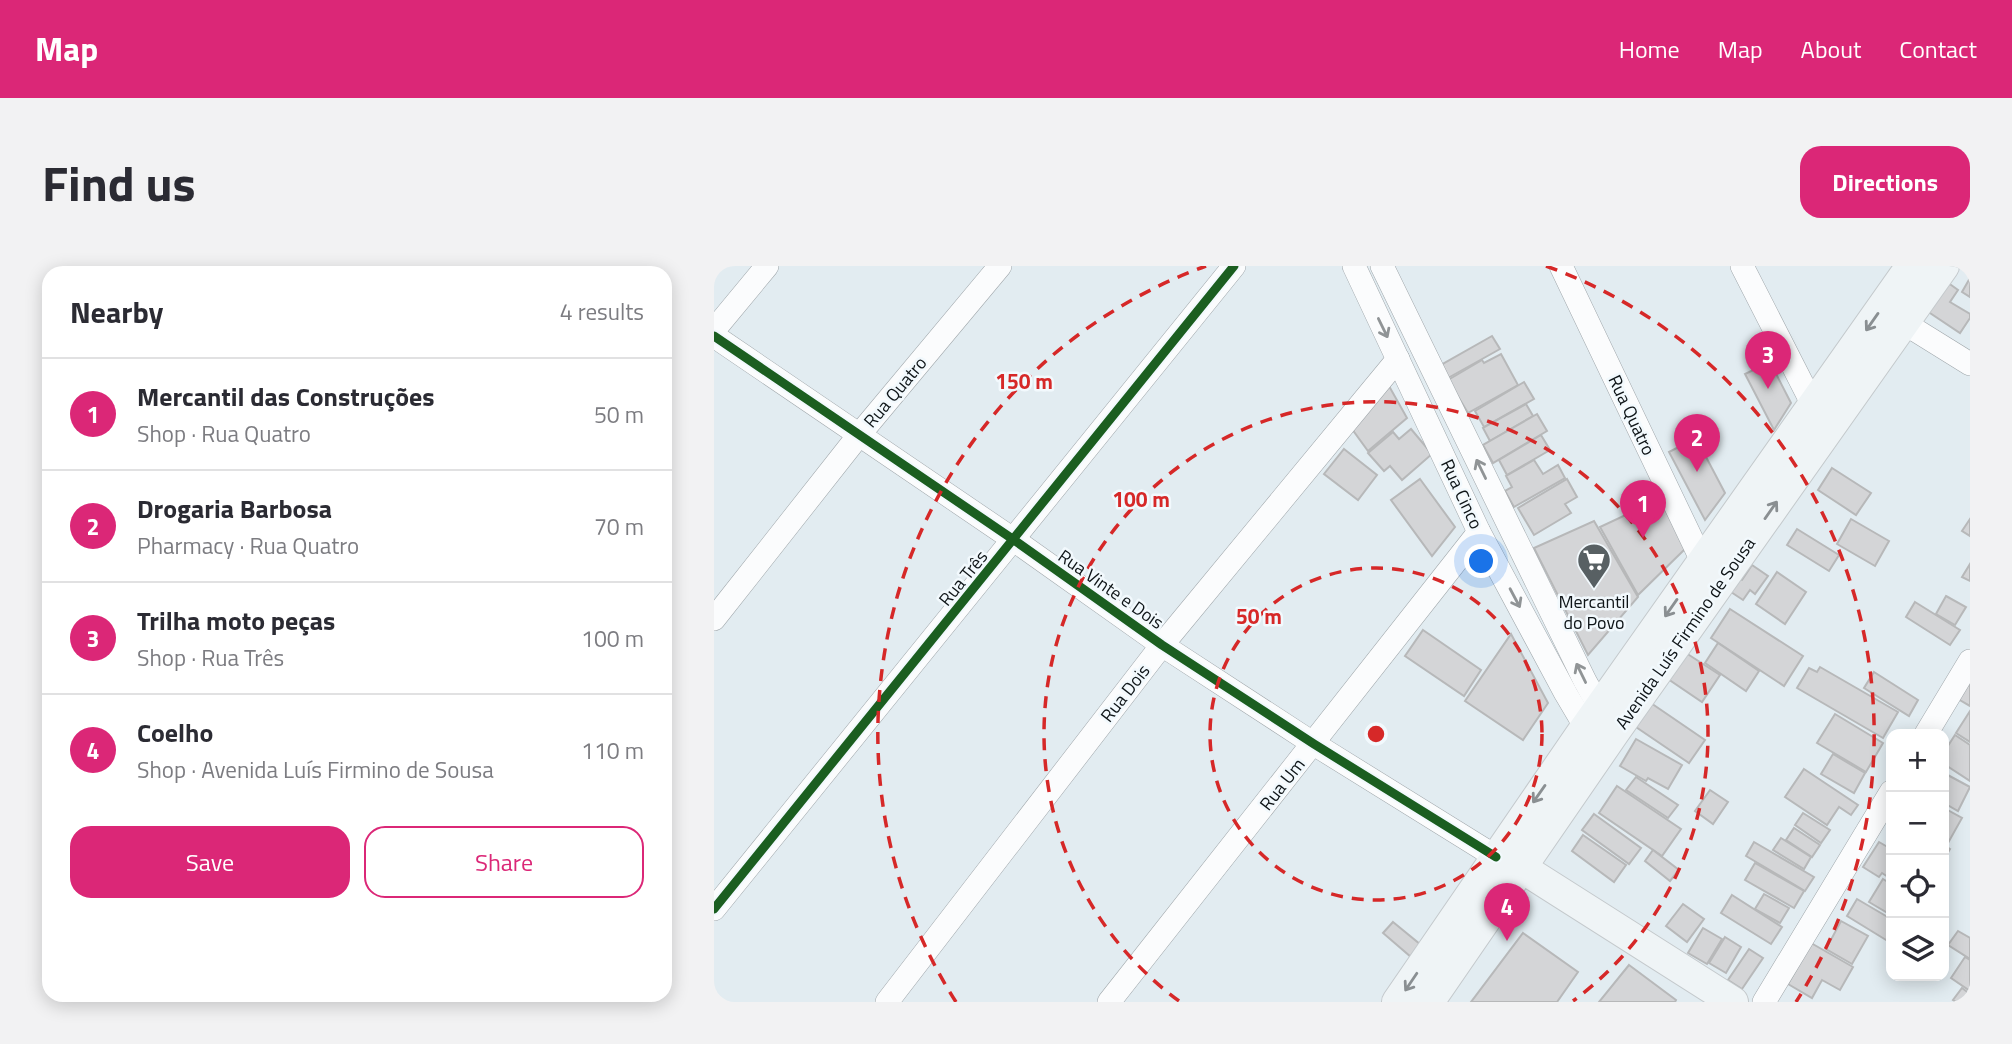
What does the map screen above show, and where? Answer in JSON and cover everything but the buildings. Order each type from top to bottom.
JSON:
[{"type":"main road","name":"Avenida Luís Firmino de Sousa","points":[[1600,730],[1703,563],[1736,538],[1812,405],[1911,266]]},
{"type":"main road","name":"Avenida Luís Firmino de Sousa","points":[[1397,1002],[1509,862],[1736,538],[1904,323],[1944,266]]},
{"type":"main road","name":"Avenida Luís Firmino de Sousa","points":[[1429,1002],[1509,862]]},
{"type":"main road","points":[[1509,862],[1733,1002]]},
{"type":"street","points":[[714,330],[767,266]]},
{"type":"street","name":"Rua Quatro","points":[[714,619],[859,435],[1000,266]]},
{"type":"street","name":"Rua Três","points":[[714,909],[1234,266]]},
{"type":"street","name":"Rua Cinco","points":[[1354,266],[1479,532],[1600,730]]},
{"type":"street","name":"Rua Cinco","points":[[1382,266],[1600,730]]},
{"type":"street","name":"Rua Quatro","points":[[1561,266],[1703,563]]},
{"type":"street","points":[[1742,266],[1812,405]]},
{"type":"street","points":[[1904,323],[1970,364]]},
{"type":"street","name":"Rua Vinte e Dois","points":[[714,336],[1014,540],[1162,645],[1314,744],[1509,862]]},
{"type":"street","name":"Rua Dois","points":[[887,1002],[1162,645],[1398,359]]},
{"type":"street","name":"Rua Um","points":[[1109,1002],[1479,532]]},
{"type":"street","points":[[1929,729],[1970,661]]},
{"type":"street","points":[[1764,1002],[1886,800]]},
{"type":"cycle path","points":[[714,909],[1234,266]]},
{"type":"cycle path","points":[[714,336],[1014,540],[1162,645],[1314,744],[1496,857]]},
{"type":"place","name":"Trilha moto peças","points":[[1768,389]]},
{"type":"place","name":"Drogaria Barbosa","points":[[1697,472]]},
{"type":"place","name":"Mercantil das Construções","points":[[1643,538]]},
{"type":"place","name":"Mercantil do Povo","points":[[1594,590]]},
{"type":"place","name":"Coelho","points":[[1507,941]]}]
